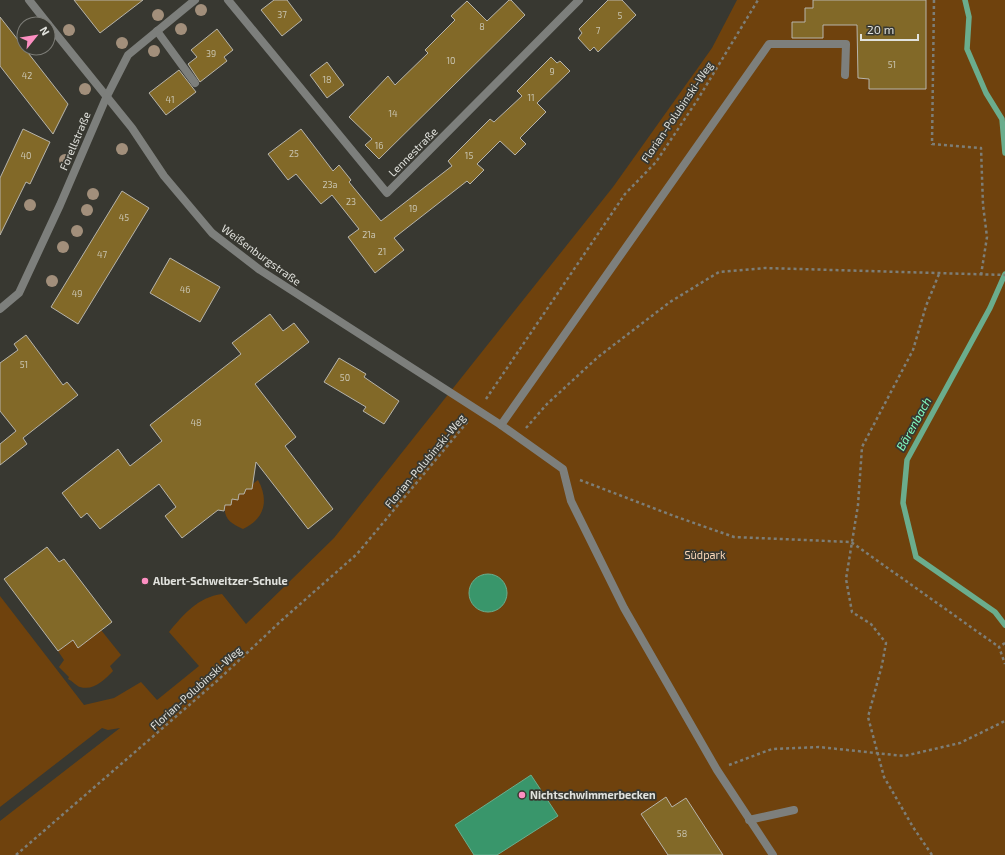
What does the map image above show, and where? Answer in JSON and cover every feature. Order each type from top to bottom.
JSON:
[{"type":"street","name":"Weißenburgstraße","points":[[29,0],[42,16]]},
{"type":"street","name":"Forellstraße","points":[[0,309],[18,293],[60,205],[106,98],[128,55],[195,0]]},
{"type":"street","name":"Lennestraße","points":[[228,0],[387,193],[579,0]]},
{"type":"street","points":[[157,31],[195,83]]},
{"type":"street","name":"Weißenburgstraße","points":[[56,34],[106,98],[132,128],[164,176],[212,233],[260,270],[518,435],[563,469]]},
{"type":"street","points":[[501,425],[769,44],[846,44],[845,75]]},
{"type":"street","points":[[563,469],[571,501],[624,608],[717,770],[773,855]]},
{"type":"street","points":[[749,820],[794,810]]},
{"type":"path","name":"Florian-Polubinski-Weg","points":[[16,855],[211,686],[282,620],[357,554],[479,410],[625,194],[656,162],[698,99],[758,0]]},
{"type":"path","points":[[934,0],[932,144],[981,148],[983,205],[988,236],[983,275]]},
{"type":"path","points":[[518,435],[547,404],[598,357],[670,302],[719,272],[765,268],[1005,275]]},
{"type":"path","points":[[932,855],[913,827],[884,777],[868,717],[872,697],[882,665],[886,643],[871,624],[852,612],[846,579],[858,505],[862,447],[913,350],[926,306],[939,274]]},
{"type":"path","points":[[563,469],[590,485],[734,537],[851,542],[999,647],[1005,664]]},
{"type":"path","points":[[999,647],[1005,643]]},
{"type":"path","points":[[717,770],[772,749],[819,747],[878,752],[904,756],[960,743],[1005,722]]},
{"type":"green space","name":"Südpark","points":[[737,0],[1005,0],[1005,855],[0,855],[0,821],[120,728],[108,730],[102,728],[0,807],[0,596],[84,705],[114,698],[141,682],[157,700],[199,666],[169,632],[186,613],[198,603],[213,596],[222,594],[246,624],[334,538],[613,187],[712,48]]},
{"type":"green space","points":[[258,480],[263,495],[263,508],[256,520],[243,529],[229,520],[225,514],[225,505],[231,505],[232,499],[238,500],[239,494],[244,494],[246,489]]},
{"type":"green space","points":[[101,630],[121,655],[110,666],[113,671],[98,684],[85,688],[79,686],[68,679],[69,677],[59,667],[64,660],[58,651],[73,640],[78,647]]},
{"type":"shaded area","points":[[488,574],[498,577],[504,583],[507,593],[504,603],[498,609],[488,612],[478,609],[472,603],[469,593],[472,583],[478,577]]},
{"type":"shaded area","name":"Nichtschwimmerbecken","points":[[531,775],[558,816],[497,855],[474,855],[455,825]]},
{"type":"building","points":[[74,0],[143,0],[100,33]]},
{"type":"building","points":[[274,0],[287,0],[302,20],[282,36],[261,10]]},
{"type":"building","points":[[509,0],[511,0],[525,15],[379,159],[365,145],[372,139],[349,117],[388,76],[395,85],[428,53],[425,50],[455,20],[451,16],[467,1],[487,21]]},
{"type":"building","points":[[608,0],[622,0],[636,15],[598,52],[594,47],[590,51],[578,38],[582,33],[579,29]]},
{"type":"building","points":[[813,0],[926,0],[926,89],[869,89],[869,79],[858,78],[857,25],[823,25],[823,38],[792,38],[792,22],[805,22],[805,8],[813,8]]},
{"type":"building","points":[[0,17],[16,37],[16,56],[30,56],[68,104],[53,134],[0,66]]},
{"type":"building","points":[[217,29],[233,50],[224,57],[227,61],[200,82],[188,64],[197,57],[191,50]]},
{"type":"building","points":[[551,57],[557,63],[560,61],[570,71],[537,103],[546,112],[520,138],[526,144],[515,155],[500,141],[477,164],[484,170],[470,184],[467,181],[394,238],[404,250],[375,273],[348,237],[359,229],[332,195],[321,204],[296,174],[288,180],[268,154],[301,129],[333,171],[339,165],[351,180],[349,182],[381,221],[452,166],[448,161],[490,119],[494,122],[522,96],[517,91]]},
{"type":"building","points":[[327,62],[344,85],[327,98],[310,75]]},
{"type":"building","points":[[179,70],[196,92],[166,115],[149,93]]},
{"type":"building","points":[[23,129],[50,142],[30,184],[26,182],[0,235],[0,178]]},
{"type":"building","points":[[122,191],[149,208],[78,324],[51,307]]},
{"type":"building","points":[[170,258],[220,287],[200,322],[150,293]]},
{"type":"building","points":[[270,314],[283,331],[294,323],[309,342],[255,384],[296,437],[285,446],[333,509],[308,529],[256,462],[252,489],[246,489],[244,494],[239,494],[238,500],[232,499],[231,505],[225,505],[224,511],[218,510],[182,538],[165,516],[176,507],[159,484],[100,529],[87,513],[81,518],[62,493],[118,449],[130,466],[162,441],[150,425],[241,354],[232,343]]},
{"type":"building","points":[[26,335],[63,385],[67,382],[78,395],[23,438],[27,444],[0,465],[0,444],[16,431],[0,411],[0,363],[18,350],[14,344]]},
{"type":"building","points":[[339,358],[366,374],[364,377],[399,401],[384,424],[363,411],[366,407],[324,382]]},
{"type":"building","points":[[47,547],[59,562],[64,559],[112,622],[78,648],[73,640],[58,651],[4,579]]},
{"type":"building","points":[[666,797],[672,807],[686,798],[723,855],[668,855],[641,814]]},
{"type":"waterway","name":"Bärenbach","points":[[965,0],[969,17],[967,49],[986,93],[1002,119],[1005,153]]},
{"type":"waterway","name":"Bärenbach","points":[[1005,274],[990,308],[907,460],[903,503],[916,557],[995,612],[1005,625]]},
{"type":"place","name":"Albert-Schweitzer-Schule","points":[[145,581]]},
{"type":"place","name":"Nichtschwimmerbecken","points":[[522,795]]}]
